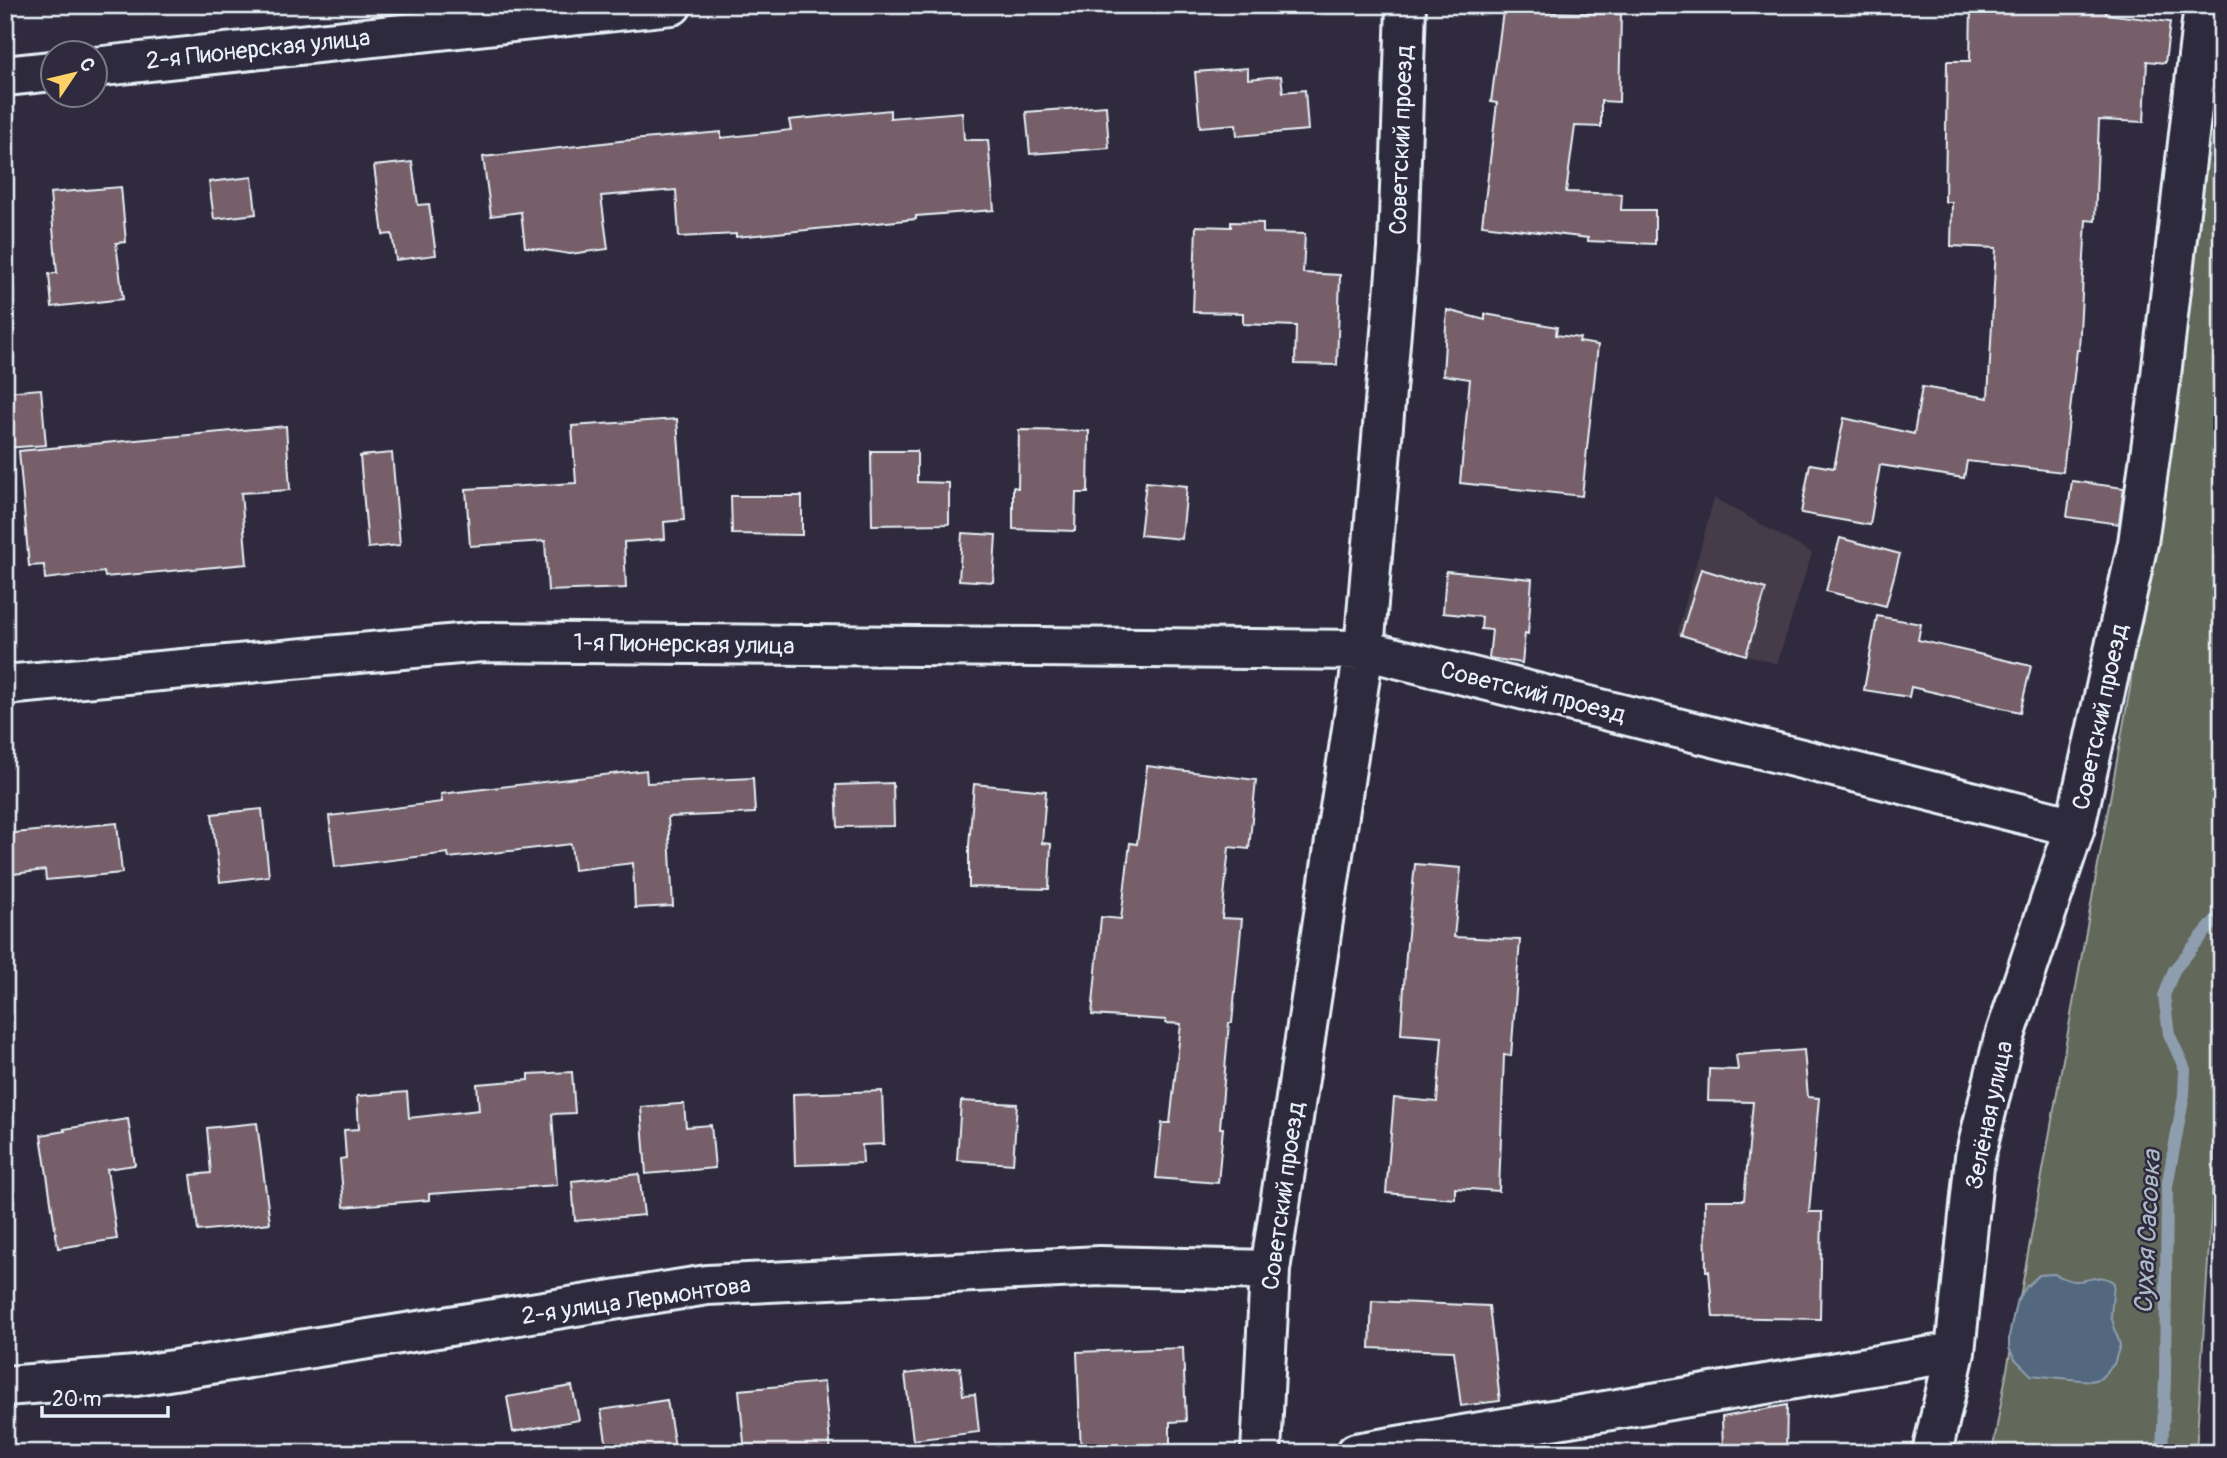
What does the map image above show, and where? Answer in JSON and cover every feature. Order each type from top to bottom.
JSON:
[{"type":"street","name":"2-я Пионерская улица","points":[[108,65],[672,5]]},
{"type":"street","name":"Советский проезд","points":[[1261,1453],[1270,1270],[1364,650],[1398,249],[1406,5]]},
{"type":"street","name":"Советский проезд","points":[[1364,650],[2075,827],[2138,543],[2160,384],[2204,5]]},
{"type":"street","points":[[5,76],[38,72]]},
{"type":"street","name":"1-я Пионерская улица","points":[[5,684],[481,642],[1364,650]]},
{"type":"street","name":"Зелёная улица","points":[[1933,1453],[1955,1352],[1975,1157],[2003,1042],[2075,827]]},
{"type":"street","name":"2-я улица Лермонтова","points":[[5,1386],[136,1376],[707,1285],[1100,1266],[1270,1270]]},
{"type":"street","points":[[1356,1453],[1955,1352]]},
{"type":"shaded area","points":[[1714,498],[1812,553],[1777,664],[1677,634]]},
{"type":"green space","points":[[2222,5],[2222,1108],[2216,1134],[2196,1453],[1992,1453],[2130,688],[2160,384]]},
{"type":"water","points":[[2054,1274],[2074,1281],[2104,1278],[2114,1283],[2111,1316],[2120,1345],[2114,1364],[2101,1378],[2091,1381],[2031,1375],[2014,1358],[2009,1348],[2016,1303],[2026,1287],[2039,1275]]},
{"type":"building","points":[[1971,5],[2107,5],[2106,14],[2170,22],[2165,63],[2147,61],[2144,122],[2099,120],[2095,221],[2086,220],[2079,350],[2063,472],[1967,461],[1964,478],[1880,465],[1870,525],[1801,513],[1810,464],[1834,468],[1844,418],[1914,434],[1922,387],[1988,398],[1996,248],[1951,246],[1952,202],[1945,202],[1947,61],[1970,61]]},
{"type":"building","points":[[1503,11],[1621,14],[1619,102],[1601,101],[1601,127],[1575,126],[1566,192],[1622,194],[1621,210],[1655,210],[1655,244],[1588,241],[1588,238],[1482,225],[1497,103],[1491,102]]},
{"type":"building","points":[[1248,68],[1248,79],[1281,76],[1283,92],[1305,90],[1308,130],[1237,136],[1236,124],[1200,127],[1195,72]]},
{"type":"building","points":[[1106,106],[1109,148],[1030,154],[1026,112]]},
{"type":"building","points":[[890,110],[890,118],[962,112],[964,140],[988,140],[994,210],[916,216],[916,219],[736,237],[736,234],[679,237],[676,190],[601,196],[608,249],[570,254],[525,247],[521,212],[491,216],[483,157],[721,132],[721,138],[791,130],[789,120]]},
{"type":"building","points":[[412,162],[418,205],[429,204],[436,255],[396,260],[392,234],[383,235],[374,166]]},
{"type":"building","points":[[252,177],[256,214],[214,219],[209,182]]},
{"type":"building","points":[[121,187],[126,242],[116,243],[123,299],[52,307],[49,274],[57,273],[50,193]]},
{"type":"building","points":[[1231,222],[1263,223],[1263,233],[1305,234],[1303,273],[1340,275],[1337,365],[1295,364],[1296,326],[1243,324],[1243,313],[1193,312],[1196,226],[1231,227]]},
{"type":"building","points":[[1447,310],[1485,320],[1485,314],[1557,327],[1556,335],[1580,338],[1579,342],[1598,345],[1582,496],[1460,483],[1470,379],[1443,375]]},
{"type":"building","points":[[41,389],[46,445],[5,448],[5,392]]},
{"type":"building","points":[[677,419],[684,520],[664,522],[665,539],[624,542],[626,588],[548,591],[545,541],[470,546],[466,489],[576,483],[572,426]]},
{"type":"building","points":[[286,426],[290,490],[241,493],[247,564],[105,577],[104,572],[45,579],[44,565],[29,566],[19,451]]},
{"type":"building","points":[[1019,430],[1089,431],[1088,493],[1076,493],[1075,531],[1013,529],[1013,487],[1018,488]]},
{"type":"building","points":[[871,451],[917,451],[917,482],[949,483],[949,524],[872,525]]},
{"type":"building","points":[[392,453],[400,545],[368,548],[360,456]]},
{"type":"building","points":[[2072,481],[2124,488],[2119,524],[2067,517]]},
{"type":"building","points":[[1146,482],[1187,486],[1182,539],[1140,535]]},
{"type":"building","points":[[731,496],[802,496],[802,535],[732,534]]},
{"type":"building","points":[[962,533],[996,535],[993,582],[959,580]]},
{"type":"building","points":[[1840,538],[1900,554],[1886,606],[1826,591]]},
{"type":"building","points":[[1701,569],[1766,589],[1746,655],[1681,635]]},
{"type":"building","points":[[1446,571],[1532,579],[1528,634],[1525,633],[1522,663],[1489,658],[1492,630],[1481,629],[1482,617],[1443,613]]},
{"type":"building","points":[[1877,616],[1921,624],[1918,640],[2031,666],[2020,712],[1911,687],[1909,697],[1864,690]]},
{"type":"building","points":[[1147,766],[1256,780],[1249,849],[1229,847],[1222,918],[1242,919],[1232,1023],[1229,1023],[1218,1183],[1156,1178],[1162,1123],[1170,1123],[1181,1024],[1166,1023],[1166,1020],[1092,1015],[1101,917],[1121,919],[1130,843],[1137,844]]},
{"type":"building","points":[[646,770],[647,783],[753,778],[755,813],[668,817],[673,906],[635,908],[633,863],[574,870],[571,844],[449,858],[448,853],[335,867],[329,816],[442,802],[441,794]]},
{"type":"building","points":[[893,783],[894,826],[838,827],[836,785]]},
{"type":"building","points":[[974,784],[1046,791],[1042,843],[1051,844],[1049,889],[969,887]]},
{"type":"building","points":[[262,809],[269,876],[220,882],[212,814]]},
{"type":"building","points":[[117,823],[122,873],[46,880],[45,870],[5,875],[5,834]]},
{"type":"building","points":[[1415,864],[1461,868],[1454,937],[1520,940],[1511,1056],[1504,1055],[1499,1191],[1455,1188],[1455,1199],[1386,1193],[1394,1098],[1437,1102],[1442,1037],[1401,1034]]},
{"type":"building","points":[[1804,1050],[1808,1097],[1819,1098],[1809,1212],[1822,1212],[1820,1319],[1713,1317],[1709,1271],[1706,1271],[1705,1200],[1744,1200],[1753,1102],[1708,1101],[1709,1069],[1738,1070],[1736,1055]]},
{"type":"building","points":[[572,1072],[575,1113],[552,1114],[557,1185],[429,1194],[429,1200],[344,1207],[340,1159],[346,1158],[344,1130],[359,1129],[357,1096],[407,1092],[409,1118],[479,1110],[477,1084],[529,1080],[529,1074]]},
{"type":"building","points":[[882,1091],[884,1144],[862,1145],[863,1163],[795,1165],[793,1094]]},
{"type":"building","points":[[961,1101],[1017,1104],[1013,1164],[957,1160]]},
{"type":"building","points":[[684,1104],[686,1127],[711,1125],[715,1168],[646,1174],[641,1107]]},
{"type":"building","points":[[128,1119],[135,1165],[107,1169],[117,1239],[58,1248],[41,1135]]},
{"type":"building","points":[[257,1123],[270,1223],[198,1231],[191,1175],[211,1173],[207,1128]]},
{"type":"building","points":[[639,1174],[644,1215],[575,1221],[572,1181]]},
{"type":"building","points":[[1372,1301],[1489,1306],[1500,1401],[1461,1406],[1454,1351],[1370,1348]]},
{"type":"building","points":[[1183,1348],[1186,1421],[1170,1422],[1170,1453],[1081,1453],[1077,1352]]},
{"type":"building","points":[[960,1367],[963,1395],[975,1394],[979,1432],[913,1440],[905,1374]]},
{"type":"building","points":[[824,1382],[831,1453],[745,1453],[739,1390]]},
{"type":"building","points":[[572,1386],[579,1420],[513,1432],[507,1397]]},
{"type":"building","points":[[667,1400],[676,1453],[608,1453],[601,1410]]},
{"type":"building","points":[[1787,1405],[1786,1453],[1723,1453],[1722,1417]]},
{"type":"waterway","name":"Сухая Сасовка","points":[[2162,1453],[2167,1186],[2184,1095],[2185,1069],[2169,1034],[2164,996],[2174,970],[2222,912]]}]
